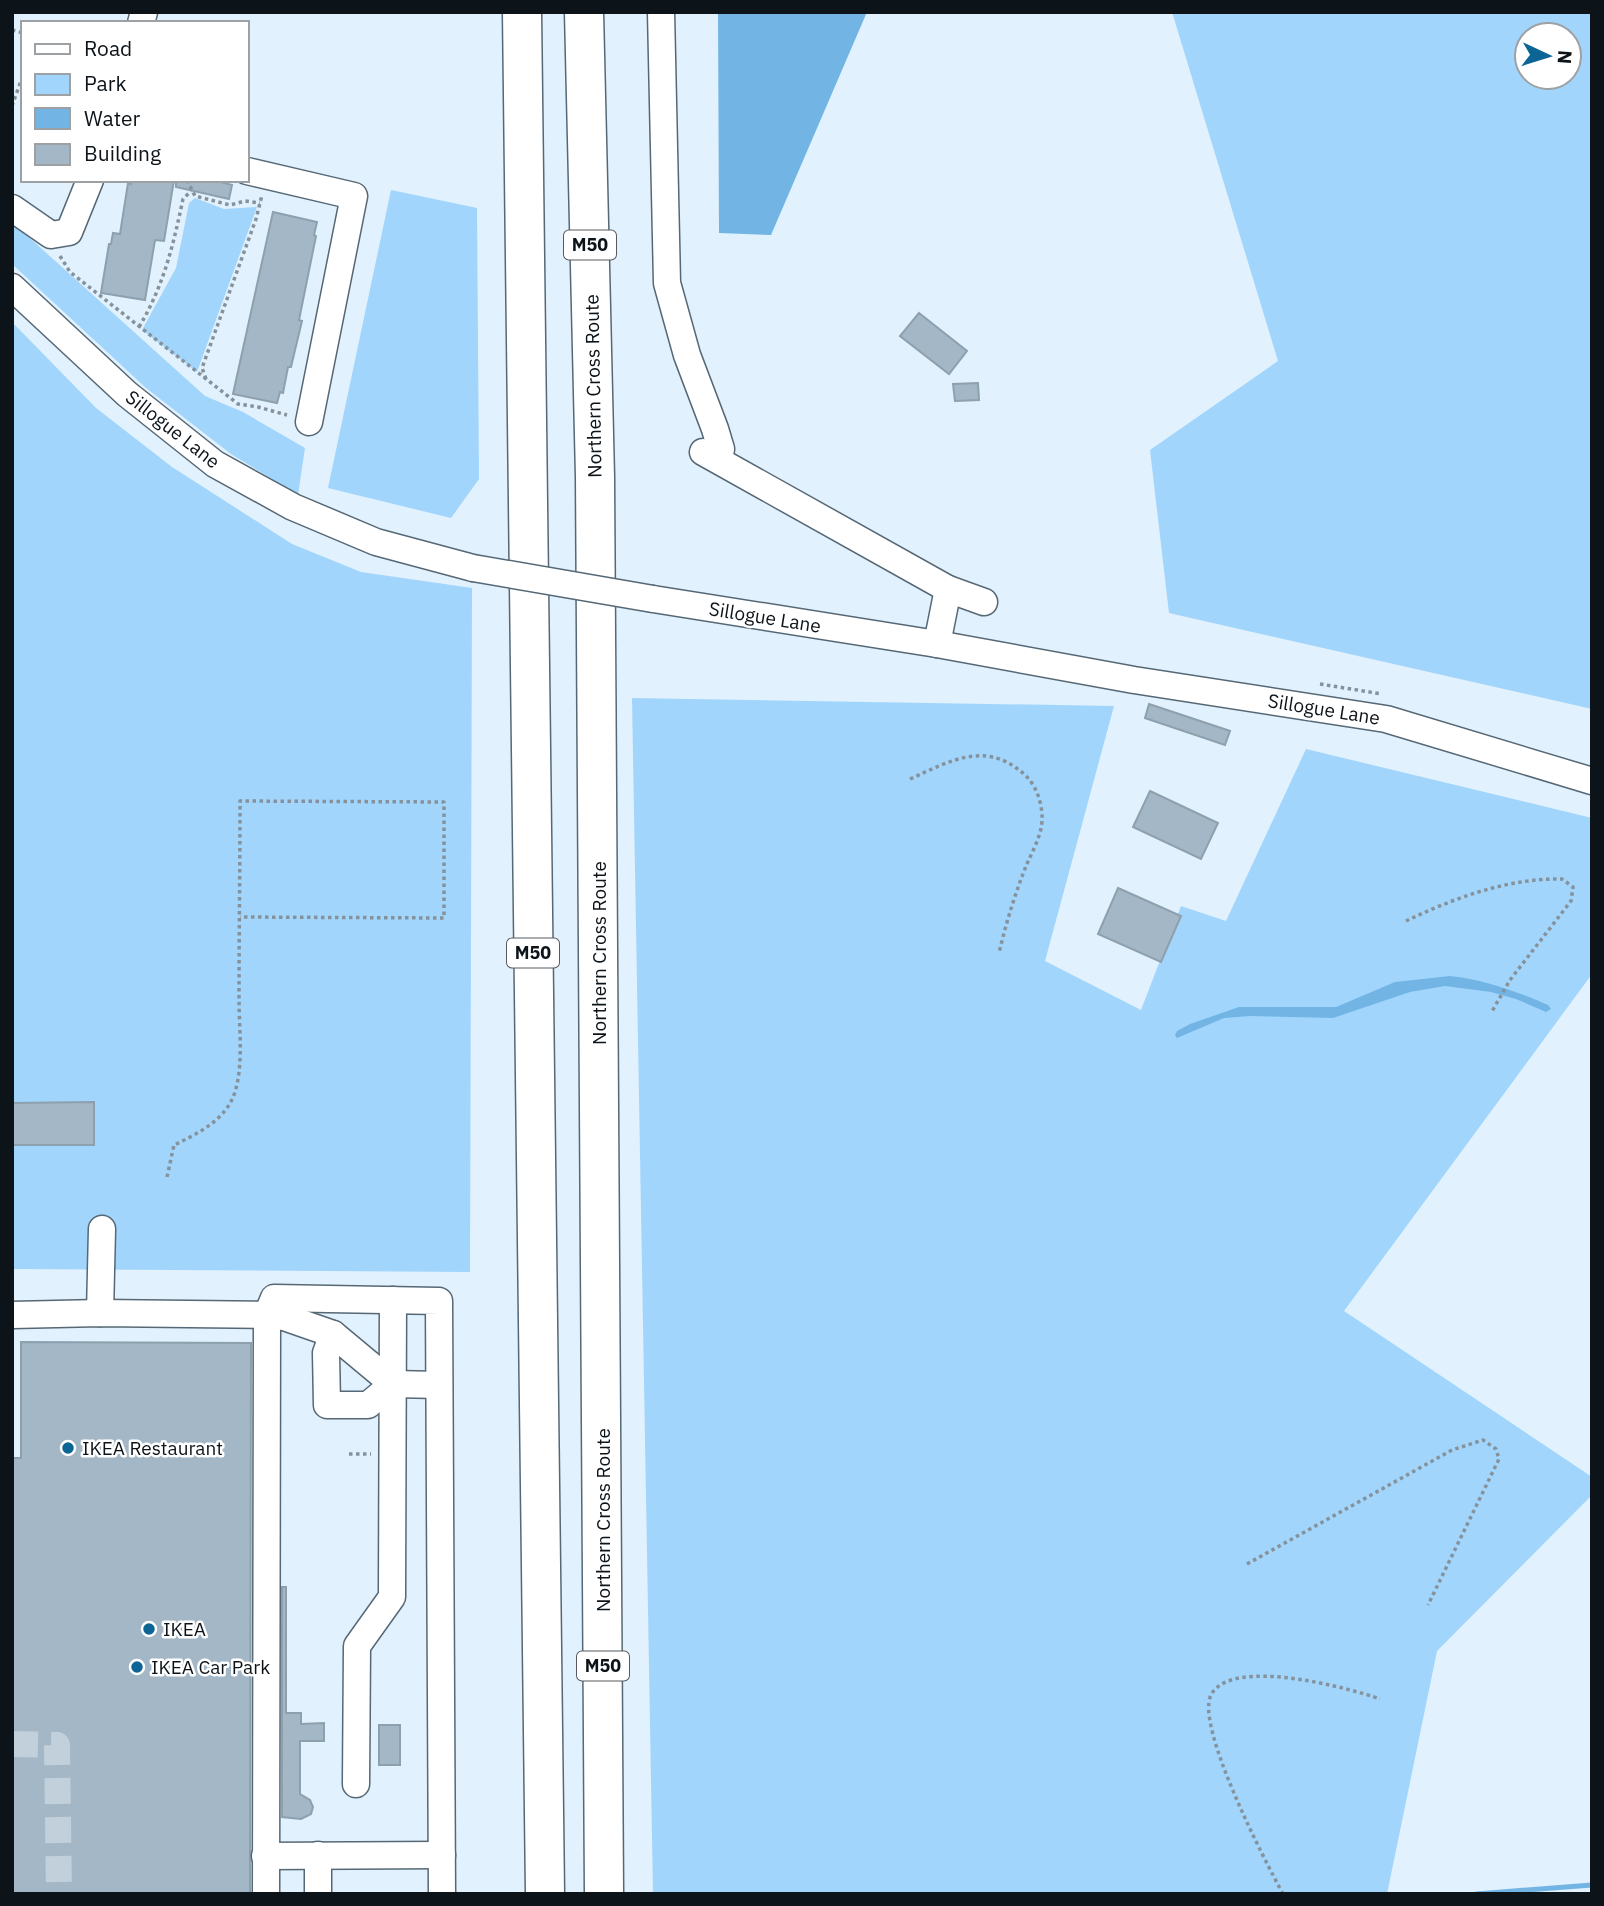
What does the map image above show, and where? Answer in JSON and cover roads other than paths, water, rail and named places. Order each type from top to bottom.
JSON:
[{"type":"highway","name":"M50","points":[[522,12],[545,1894]]},
{"type":"highway","name":"Northern Cross Route","points":[[584,12],[595,477],[604,1894]]},
{"type":"highway","points":[[603,1438],[614,1664],[620,1894]]},
{"type":"street","points":[[661,12],[664,247],[667,284],[688,355],[718,439],[720,449],[710,455],[948,589],[984,602]]},
{"type":"street","points":[[257,174],[354,196],[309,422]]},
{"type":"street","points":[[12,208],[60,234],[89,182]]},
{"type":"street","name":"Sillogue Lane","points":[[12,287],[127,394],[215,464],[293,507],[376,542],[473,568],[937,644],[1128,679],[1386,719],[1592,781]]},
{"type":"street","points":[[937,644],[948,589]]},
{"type":"street","points":[[100,1313],[102,1229]]},
{"type":"street","points":[[266,1894],[265,1856],[276,1695],[267,1315],[274,1298],[439,1301],[442,1894]]},
{"type":"street","points":[[356,1784],[357,1646],[392,1597],[393,1300]]},
{"type":"street","points":[[12,1315],[100,1313],[284,1317],[333,1334],[393,1384],[439,1385]]},
{"type":"street","points":[[333,1334],[326,1353],[327,1405],[368,1405],[393,1384]]},
{"type":"street","points":[[318,1855],[318,1894]]},
{"type":"street","points":[[265,1856],[442,1855]]},
{"type":"water","points":[[718,12],[867,12],[771,235],[719,233]]},
{"type":"water","points":[[1450,976],[1500,987],[1548,1005],[1551,1009],[1546,1012],[1491,992],[1445,986],[1410,992],[1333,1018],[1224,1018],[1177,1038],[1175,1035],[1190,1024],[1239,1007],[1336,1007],[1395,982]]},
{"type":"waterway","points":[[1476,1894],[1592,1885]]},
{"type":"tunnel","points":[[12,1744],[57,1745],[59,1894]]},
{"type":"place","name":"IKEA Restaurant","points":[[68,1448]]},
{"type":"place","name":"IKEA","points":[[149,1629]]},
{"type":"place","name":"IKEA Car Park","points":[[137,1667]]}]
